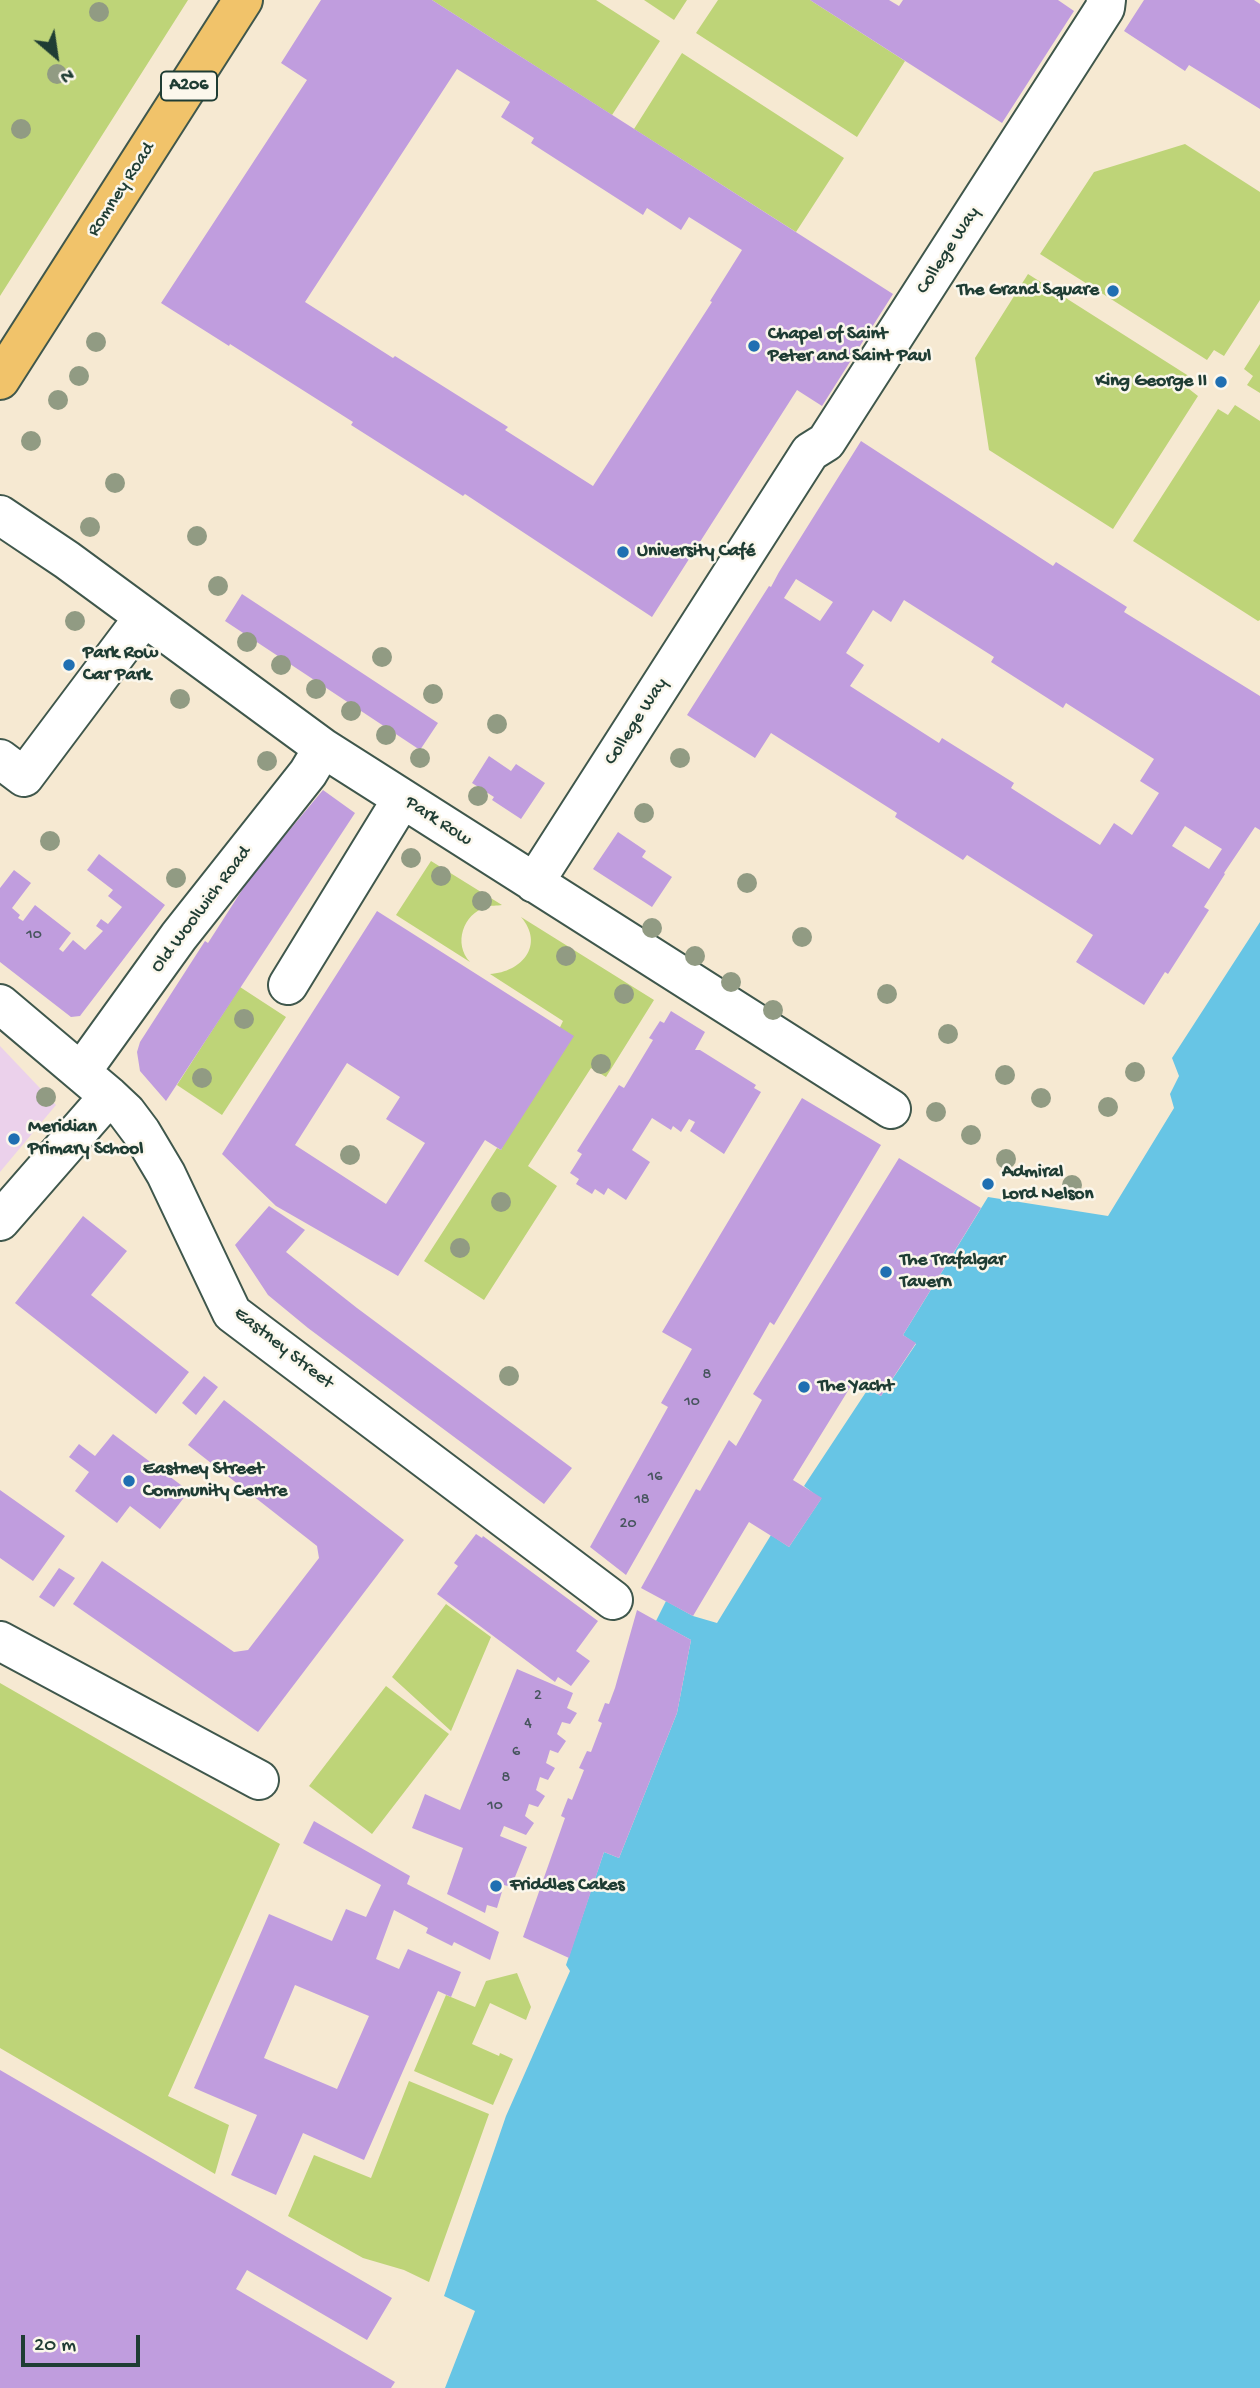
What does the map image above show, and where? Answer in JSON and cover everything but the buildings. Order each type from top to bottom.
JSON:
[{"type":"main road","name":"Romney Road","points":[[0,380],[243,0]]},
{"type":"street","name":"College Way","points":[[534,883],[810,452],[827,442],[1105,8],[1106,0]]},
{"type":"street","name":"Park Row","points":[[0,515],[323,748],[891,1109]]},
{"type":"street","points":[[5,763],[24,777],[144,617]]},
{"type":"street","name":"Old Woolwich Road","points":[[0,1221],[95,1084],[179,936],[308,773],[323,748]]},
{"type":"street","points":[[288,985],[402,799]]},
{"type":"street","name":"Eastney Street","points":[[0,1004],[126,1112],[166,1174],[232,1313],[613,1600]]},
{"type":"street","points":[[0,1641],[259,1780]]},
{"type":"shaded area","name":"Meridian Primary School","points":[[0,1046],[56,1105],[0,1172]]},
{"type":"green space","points":[[0,0],[188,0],[0,296]]},
{"type":"green space","points":[[432,0],[596,0],[660,41],[612,115]]},
{"type":"green space","points":[[644,0],[687,0],[674,20]]},
{"type":"green space","points":[[718,0],[810,0],[905,61],[857,137],[696,33]]},
{"type":"green space","points":[[682,53],[844,158],[796,232],[634,129]]},
{"type":"green space","points":[[1185,144],[1260,192],[1260,300],[1224,356],[1214,350],[1207,360],[1040,254],[1094,172]]},
{"type":"green space","points":[[1028,274],[1195,380],[1189,389],[1198,396],[1113,529],[989,450],[975,358]]},
{"type":"green space","points":[[1260,344],[1260,393],[1247,385],[1253,376],[1244,369]]},
{"type":"green space","points":[[1235,405],[1260,421],[1258,621],[1133,541],[1218,409],[1228,415]]},
{"type":"green space","points":[[431,861],[502,905],[488,906],[478,911],[466,923],[462,947],[470,962],[396,915]]},
{"type":"green space","points":[[521,917],[654,1000],[606,1077],[591,1068],[528,1166],[557,1186],[484,1300],[424,1261],[497,1148],[501,1150],[563,1021],[490,974],[512,968],[526,955],[531,937]]},
{"type":"green space","points":[[240,987],[286,1017],[222,1115],[177,1085]]},
{"type":"green space","points":[[446,1604],[491,1637],[451,1731],[392,1677]]},
{"type":"green space","points":[[0,1683],[280,1844],[168,2096],[229,2125],[215,2174],[0,2048]]},
{"type":"green space","points":[[386,1686],[449,1734],[372,1834],[309,1786]]},
{"type":"green space","points":[[517,1973],[531,2007],[526,2020],[490,2003],[472,2044],[513,2059],[493,2105],[414,2071],[446,1995],[475,2007],[486,1981]]},
{"type":"green space","points":[[409,2081],[489,2114],[429,2282],[404,2270],[363,2258],[288,2216],[314,2155],[371,2178]]},
{"type":"water","points":[[1260,922],[1260,2388],[445,2388],[475,2311],[444,2296],[506,2116],[570,1971],[566,1965],[604,1852],[619,1858],[677,1713],[691,1640],[656,1621],[666,1601],[693,1616],[717,1623],[771,1535],[789,1547],[821,1499],[804,1486],[868,1389],[881,1396],[916,1344],[903,1335],[988,1197],[1108,1216],[1174,1108],[1170,1094],[1179,1076],[1172,1058]]},
{"type":"place","name":"The Grand Square","points":[[1113,291]]},
{"type":"place","name":"Chapel of Saint Peter and Saint Paul","points":[[754,346]]},
{"type":"place","name":"King George II","points":[[1221,382]]},
{"type":"place","name":"University Café","points":[[623,552]]},
{"type":"place","name":"Park Row Car Park","points":[[69,665]]},
{"type":"place","name":"Meridian Primary School","points":[[14,1139]]},
{"type":"place","name":"Admiral Lord Nelson","points":[[988,1184]]},
{"type":"place","name":"The Trafalgar Tavern","points":[[886,1272]]},
{"type":"place","name":"The Yacht","points":[[804,1387]]},
{"type":"place","name":"Eastney Street Community Centre","points":[[129,1481]]},
{"type":"place","name":"Friddles Cakes","points":[[496,1886]]}]
